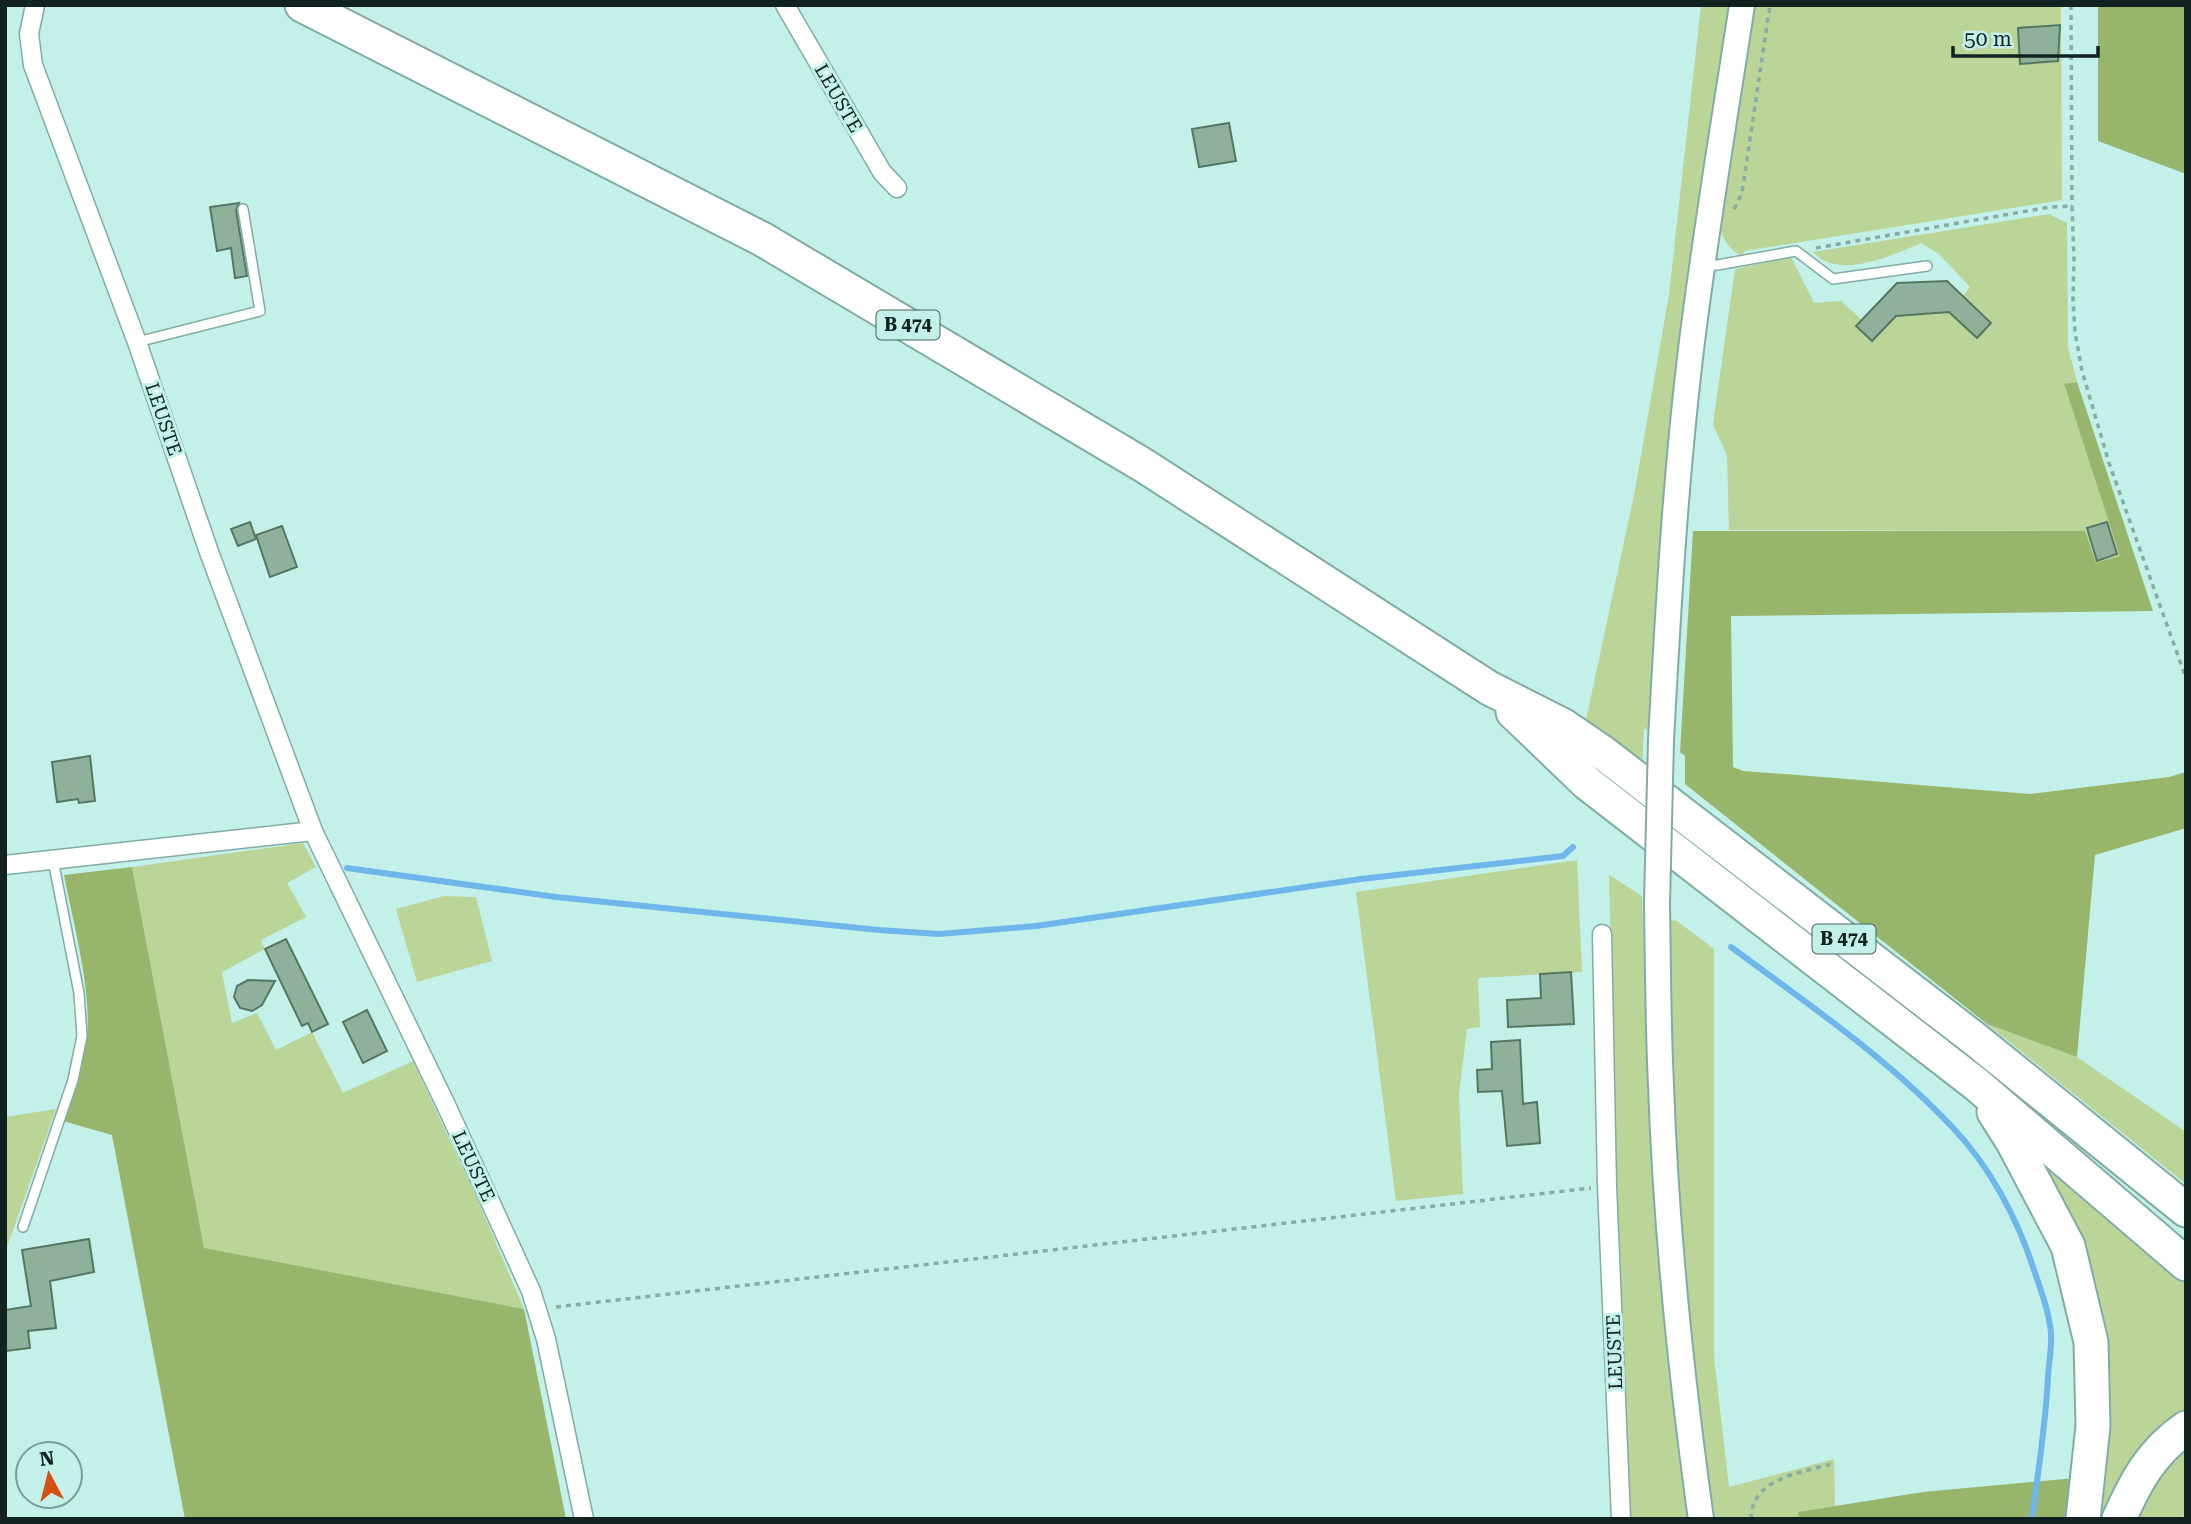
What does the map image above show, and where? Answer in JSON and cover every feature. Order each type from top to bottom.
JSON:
[{"type":"highway","name":"B 474","points":[[302,5],[762,239],[1143,465],[1489,688],[1564,726],[1602,752],[1976,1040],[2186,1210]]},
{"type":"highway","name":"B 474","points":[[1489,688],[1587,783],[1976,1084],[2186,1264]]},
{"type":"highway","points":[[1976,1084],[2013,1142],[2068,1246],[2091,1342],[2093,1426],[2083,1519]]},
{"type":"highway","points":[[2119,1519],[2136,1481],[2168,1440],[2186,1428]]},
{"type":"main road","points":[[1701,1519],[1685,1406],[1669,1226],[1661,1086],[1657,904],[1661,740],[1671,561],[1680,460],[1702,266],[1742,5]]},
{"type":"street","name":"LEUSTE","points":[[35,5],[29,34],[33,65],[137,342],[209,552],[313,831],[446,1105],[531,1291],[546,1339],[584,1519]]},
{"type":"street","name":"LEUSTE","points":[[785,5],[883,172],[897,188]]},
{"type":"street","points":[[5,865],[313,831]]},
{"type":"street","name":"LEUSTE","points":[[1602,934],[1607,1186],[1621,1519]]},
{"type":"lane","points":[[137,342],[260,311],[243,209]]},
{"type":"lane","points":[[1702,266],[1796,251],[1832,279],[1927,266]]},
{"type":"lane","points":[[23,1227],[73,1080],[82,1036],[79,993],[53,860]]},
{"type":"path","points":[[1730,218],[1742,193],[1770,5]]},
{"type":"path","points":[[2071,5],[2075,331],[2082,371],[2109,463],[2186,678]]},
{"type":"path","points":[[1796,251],[2072,206]]},
{"type":"path","points":[[537,1309],[1607,1186]]},
{"type":"path","points":[[1751,1519],[1759,1493],[1774,1481],[1831,1464]]},
{"type":"green space","points":[[1701,5],[1731,5],[1687,276],[1660,553],[1649,731],[1644,728],[1642,772],[1584,729],[1634,495],[1669,295]]},
{"type":"green space","points":[[1752,5],[2061,5],[2062,200],[1745,251],[1742,256],[1737,253],[1726,243],[1717,224]]},
{"type":"green space","points":[[2098,5],[2186,5],[2186,174],[2098,141]]},
{"type":"green space","points":[[2049,214],[2067,223],[2068,347],[2077,382],[2064,385],[2121,556],[2096,564],[2084,531],[1729,530],[1727,456],[1713,424],[1735,269],[1791,257],[1814,303],[1841,301],[1862,320],[1857,327],[1872,341],[1896,316],[1949,312],[1977,338],[1991,323],[1963,296],[1970,287],[1940,255],[1921,243],[1881,259],[1851,265],[1836,265],[1813,252]]},
{"type":"green space","points":[[2077,382],[2153,611],[1731,616],[1733,767],[1743,771],[2030,794],[2169,777],[2186,772],[2186,828],[2095,855],[2077,1057],[1987,1024],[1685,784],[1685,756],[1680,752],[1693,531],[2085,531],[2096,563],[2120,556],[2064,384]]},
{"type":"green space","points":[[303,843],[316,867],[287,883],[306,917],[261,940],[265,949],[222,972],[232,1023],[257,1013],[276,1050],[312,1032],[343,1093],[413,1061],[479,1203],[524,1309],[204,1249],[132,867]]},
{"type":"green space","points":[[1577,860],[1582,972],[1478,978],[1480,1027],[1467,1029],[1459,1094],[1463,1194],[1396,1201],[1356,892]]},
{"type":"green space","points":[[132,867],[204,1248],[524,1309],[566,1519],[185,1519],[112,1135],[63,1121],[83,1059],[88,1019],[81,956],[64,875]]},
{"type":"green space","points":[[1609,875],[1642,896],[1654,1192],[1677,1445],[1688,1519],[1629,1519],[1616,1181]]},
{"type":"green space","points":[[444,896],[476,897],[492,961],[417,982],[396,909]]},
{"type":"green space","points":[[1668,920],[1677,921],[1714,949],[1714,1357],[1729,1487],[1834,1459],[1835,1506],[1799,1512],[1799,1519],[1710,1519],[1698,1435],[1672,1126]]},
{"type":"green space","points":[[1987,1024],[2077,1057],[2186,1132],[2186,1184]]},
{"type":"green space","points":[[56,1109],[5,1253],[5,1117]]},
{"type":"green space","points":[[2040,1155],[2186,1285],[2186,1416],[2106,1519],[2094,1519],[2059,1202]]},
{"type":"green space","points":[[2186,1445],[2186,1510],[2182,1519],[2132,1519],[2142,1496]]},
{"type":"green space","points":[[2076,1478],[2072,1519],[1799,1519],[1798,1512],[1923,1492]]},
{"type":"building","points":[[2060,25],[2058,61],[2020,64],[2018,28]]},
{"type":"building","points":[[1229,123],[1236,161],[1199,167],[1192,129]]},
{"type":"building","points":[[239,203],[236,210],[247,276],[235,278],[231,248],[217,251],[210,207]]},
{"type":"building","points":[[1947,281],[1991,323],[1977,338],[1949,312],[1896,316],[1872,341],[1856,326],[1897,283]]},
{"type":"building","points":[[250,522],[256,539],[238,546],[231,529]]},
{"type":"building","points":[[2107,522],[2117,554],[2097,561],[2087,528]]},
{"type":"building","points":[[282,526],[297,567],[270,577],[256,535]]},
{"type":"building","points":[[90,756],[95,801],[79,803],[78,799],[57,802],[52,762]]},
{"type":"building","points":[[286,939],[328,1024],[312,1032],[308,1023],[302,1026],[265,949]]},
{"type":"building","points":[[1571,972],[1574,1024],[1508,1027],[1507,1000],[1541,998],[1540,974]]},
{"type":"building","points":[[248,980],[275,981],[262,1005],[252,1011],[240,1008],[234,997],[237,986]]},
{"type":"building","points":[[367,1010],[387,1051],[363,1063],[343,1022]]},
{"type":"building","points":[[1520,1040],[1523,1104],[1537,1102],[1540,1143],[1507,1146],[1502,1091],[1478,1092],[1477,1070],[1492,1069],[1491,1042]]},
{"type":"building","points":[[89,1239],[94,1272],[50,1281],[56,1328],[28,1331],[30,1348],[5,1351],[5,1310],[31,1306],[22,1250]]},
{"type":"waterway","points":[[347,868],[556,897],[939,934],[1036,926],[1361,879],[1563,856],[1573,847]]},
{"type":"waterway","points":[[1731,947],[1847,1033],[1903,1079],[1967,1144],[2001,1194],[2026,1249],[2041,1291],[2051,1333],[2032,1519]]}]
